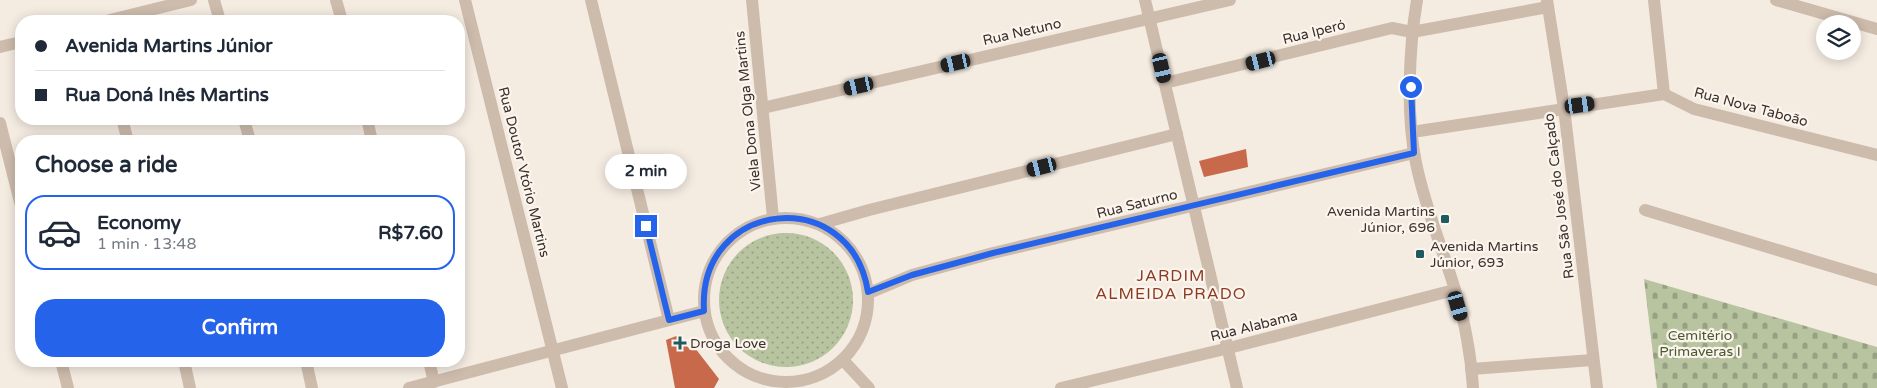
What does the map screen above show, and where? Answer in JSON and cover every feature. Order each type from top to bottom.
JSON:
[{"type":"street","points":[[131,15],[192,0]]},
{"type":"street","points":[[214,0],[218,15]]},
{"type":"street","points":[[336,0],[340,15]]},
{"type":"street","name":"Rua Doutor Vtório Martins","points":[[465,0],[562,388]]},
{"type":"street","points":[[591,0],[669,320]]},
{"type":"street","name":"Viela Dona Olga Martins","points":[[752,0],[773,218]]},
{"type":"street","points":[[1145,0],[1238,388]]},
{"type":"street","name":"Rua Netuno","points":[[763,108],[1230,0]]},
{"type":"street","points":[[1417,0],[1412,32],[1412,132],[1414,153],[1436,237],[1454,290],[1467,338],[1473,388]]},
{"type":"street","points":[[1412,132],[1664,94],[1654,0]]},
{"type":"street","points":[[1776,0],[1877,29]]},
{"type":"street","name":"Rua Iperó","points":[[1165,84],[1392,28],[1412,32],[1548,3]]},
{"type":"street","name":"Rua São José do Calçado","points":[[1548,3],[1564,108],[1597,388]]},
{"type":"street","points":[[0,47],[15,43]]},
{"type":"street","name":"Rua Nova Taboão","points":[[1664,94],[1694,109],[1877,155]]},
{"type":"street","points":[[0,123],[15,182]]},
{"type":"street","points":[[820,224],[869,210],[1177,134]]},
{"type":"street","name":"Rua Saturno","points":[[868,292],[886,284],[939,268],[1414,153]]},
{"type":"street","points":[[1645,210],[1877,280]]},
{"type":"street","points":[[773,218],[797,218],[820,224],[841,238],[863,268],[868,292],[867,317],[858,340],[843,360],[809,383],[792,382],[775,385],[748,373],[727,358],[712,337],[704,311],[704,284],[708,270],[719,252],[734,236],[746,228],[773,218]]},
{"type":"street","name":"Rua Alabama","points":[[1061,388],[1229,348],[1454,290]]},
{"type":"street","points":[[409,388],[553,352],[704,311]]},
{"type":"street","points":[[843,360],[869,388]]},
{"type":"street","points":[[1471,369],[1593,360]]},
{"type":"street","points":[[63,367],[68,388]]},
{"type":"street","points":[[185,367],[190,388]]},
{"type":"street","points":[[307,367],[312,388]]},
{"type":"street","points":[[430,367],[434,382]]},
{"type":"green space","points":[[786,233],[812,238],[834,252],[848,274],[853,300],[848,326],[834,348],[812,362],[786,367],[760,362],[738,348],[724,326],[719,300],[724,274],[738,252],[760,238]]},
{"type":"green space","name":"Cemitério Primaveras I","points":[[1644,279],[1877,347],[1877,388],[1657,388]]},
{"type":"building","points":[[1246,149],[1248,167],[1204,177],[1199,161]]},
{"type":"building","points":[[679,335],[690,350],[695,348],[719,379],[714,388],[675,388],[666,340]]},
{"type":"place","name":"Avenida Martins Júnior, 696","points":[[1445,219]]},
{"type":"place","name":"Avenida Martins Júnior, 693","points":[[1420,254]]},
{"type":"place","name":"Droga Love","points":[[680,343]]},
{"type":"district","name":"JARDIM ALMEIDA PRADO","points":[[1171,285]]},
{"type":"route","points":[[646,226],[669,320],[704,311],[704,284],[708,270],[723,246],[746,228],[773,218],[785,217],[808,220],[831,230],[850,247],[857,257],[863,268],[868,292],[912,275],[993,253],[1414,153],[1411,87]]}]
